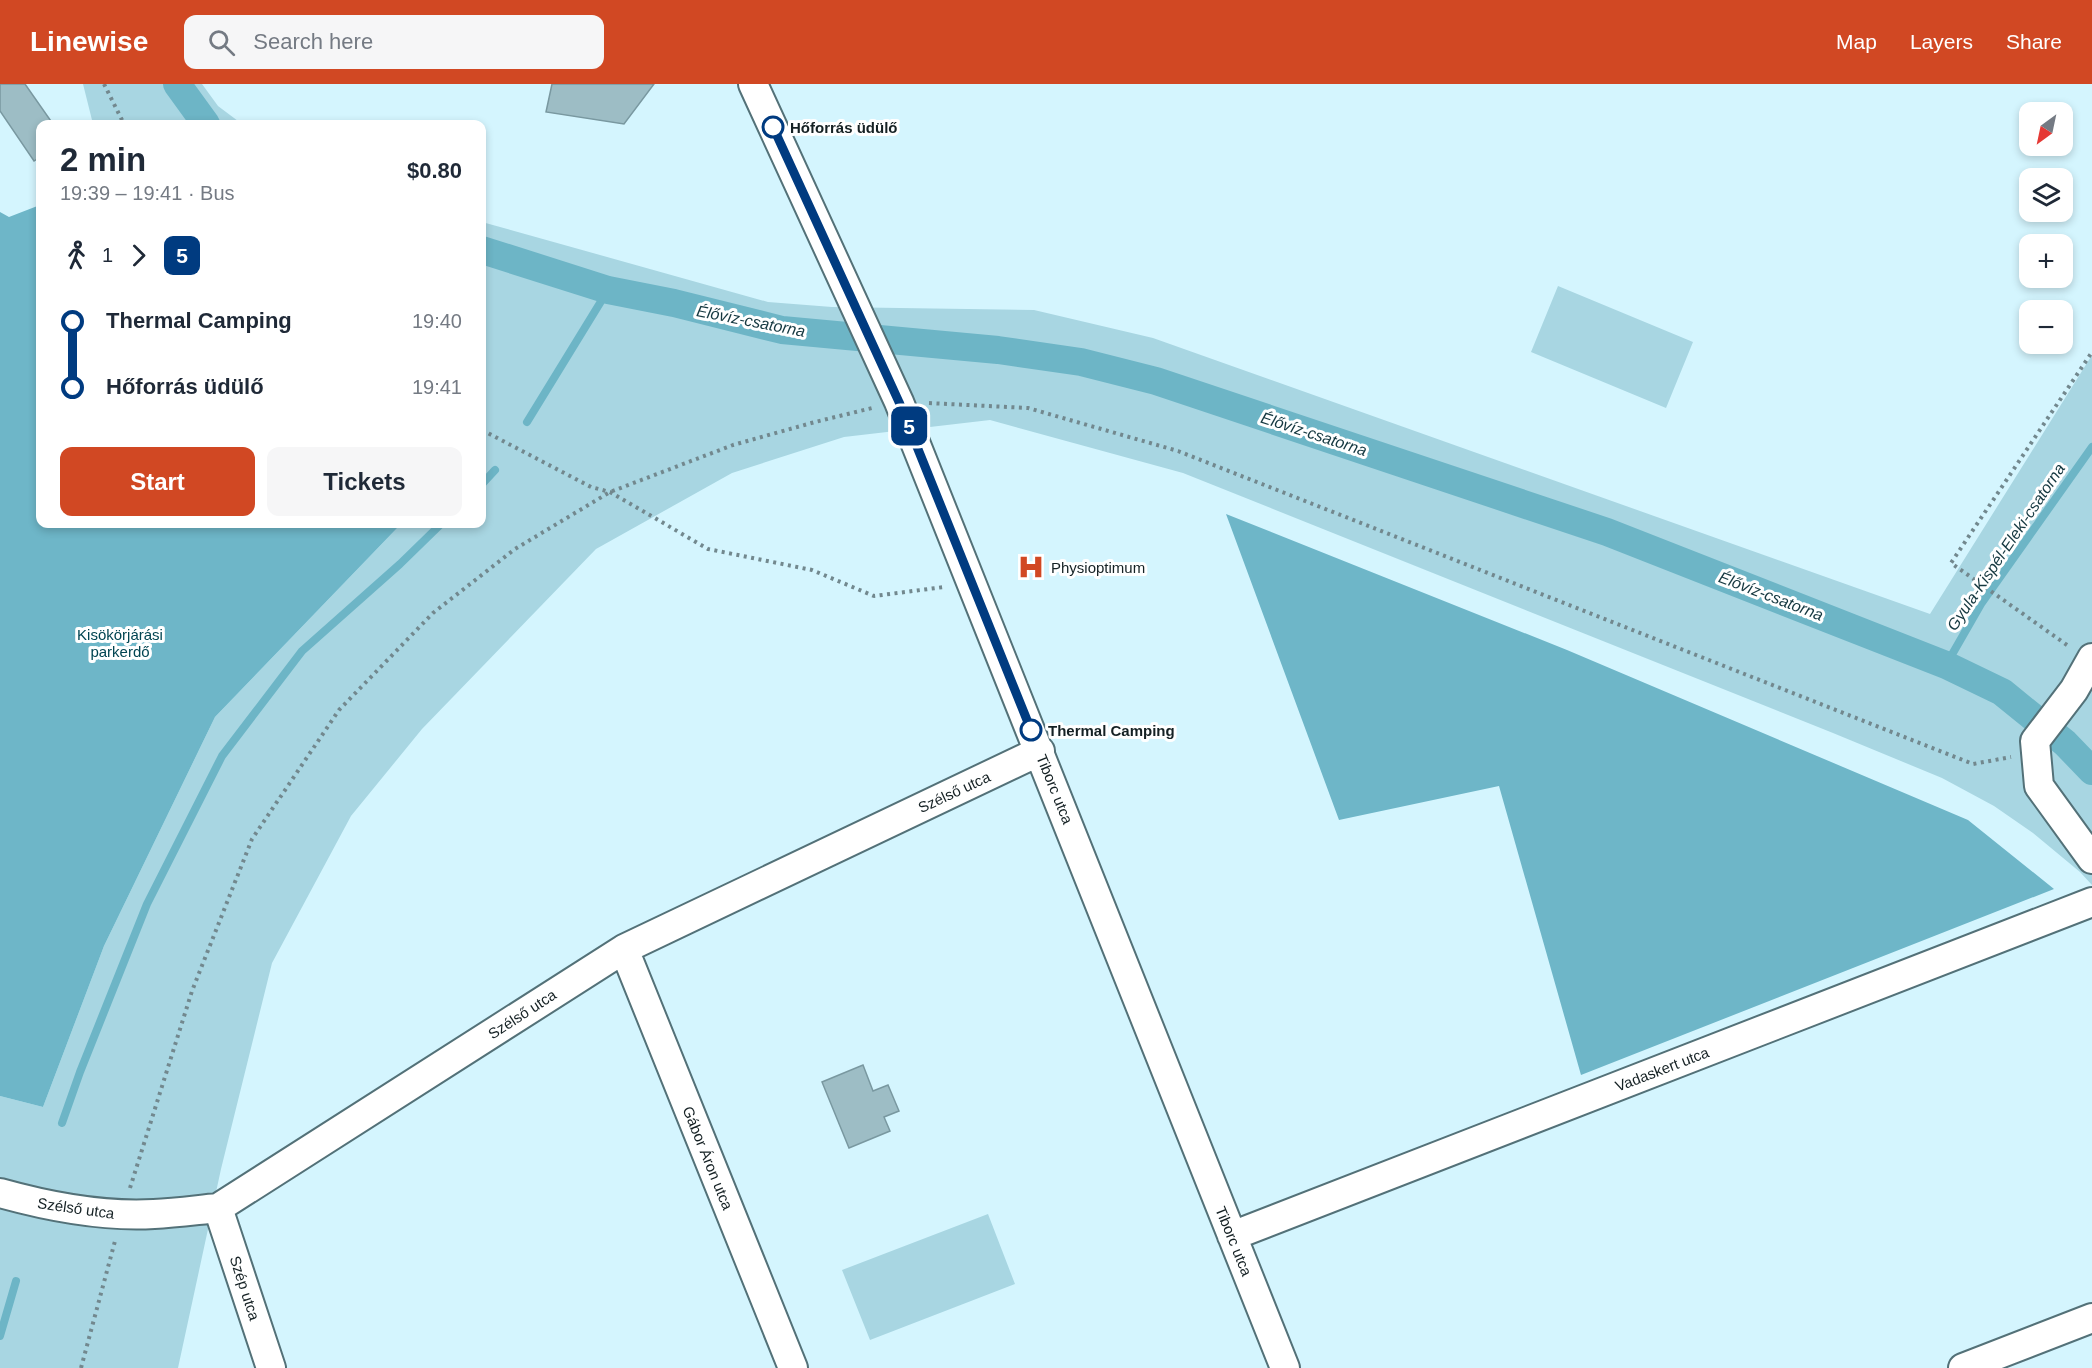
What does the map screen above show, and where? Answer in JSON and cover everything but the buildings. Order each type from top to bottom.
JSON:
[{"type":"street","name":"Tiborc utca","points":[[753,84],[894,390],[1286,1368]]},
{"type":"street","points":[[2091,660],[2074,703],[2035,746],[2039,786],[2092,859]]},
{"type":"street","name":"Szélső utca","points":[[0,1193],[50,1206],[122,1214],[154,1214],[218,1208],[624,948],[1040,751]]},
{"type":"street","name":"Vadaskert utca","points":[[1232,1236],[2092,902]]},
{"type":"street","name":"Gábor Áron utca","points":[[624,948],[793,1368]]},
{"type":"street","name":"Szép utca","points":[[218,1208],[271,1368]]},
{"type":"street","points":[[1963,1368],[2092,1318]]},
{"type":"path","points":[[105,85],[122,120]]},
{"type":"path","points":[[2091,660],[1951,563],[2092,352]]},
{"type":"path","points":[[81,1368],[122,1214],[192,991],[252,839],[339,710],[432,613],[514,549],[610,492],[733,445],[815,422],[894,390],[1028,408],[1178,451],[1973,764],[2035,746]]},
{"type":"path","points":[[486,432],[591,488],[610,492],[708,549],[812,570],[874,596],[972,583]]},
{"type":"shaded area","points":[[83,84],[202,84],[218,106],[237,120],[92,120]]},
{"type":"shaded area","points":[[486,223],[768,302],[832,307],[1034,310],[1153,338],[1930,614],[2092,355],[2092,885],[2080,872],[2033,833],[1994,806],[1942,778],[1183,473],[990,420],[844,437],[732,473],[596,549],[422,729],[351,816],[272,963],[221,1169],[178,1368],[0,1368],[0,1096],[43,1107],[104,946],[215,717],[397,528],[486,528]]},
{"type":"shaded area","points":[[1558,286],[1693,342],[1666,408],[1531,352]]},
{"type":"shaded area","points":[[988,1214],[1015,1284],[870,1340],[842,1270]]},
{"type":"green space","name":"Kisökörjárási parkerdő","points":[[36,207],[36,528],[397,528],[215,717],[104,946],[43,1107],[0,1096],[0,212],[9,217]]},
{"type":"green space","points":[[1226,514],[1567,650],[1968,820],[2054,889],[1581,1075],[1499,786],[1339,820]]},
{"type":"waterway","name":"Élővíz-csatorna","points":[[177,84],[203,120]]},
{"type":"waterway","name":"Élővíz-csatorna","points":[[486,251],[608,290],[674,303],[782,330],[998,350],[1081,362],[1156,381],[1607,532],[1946,665],[2002,692],[2065,743],[2092,771]]},
{"type":"waterway","points":[[527,422],[608,290]]},
{"type":"waterway","name":"Gyula-Kispél-Eleki-csatorna","points":[[1946,665],[1981,604],[2092,447]]},
{"type":"waterway","points":[[486,480],[495,470]]},
{"type":"waterway","points":[[62,1123],[147,904],[222,756],[302,651],[437,528]]},
{"type":"waterway","points":[[0,1336],[16,1281]]},
{"type":"bus line","name":"5","points":[[773,127],[899,402],[1031,730]]},
{"type":"place","name":"Hőforrás üdülő","points":[[773,127]]},
{"type":"place","name":"Physioptimum","points":[[1031,567]]},
{"type":"place","name":"Thermal Camping","points":[[1031,730]]}]
